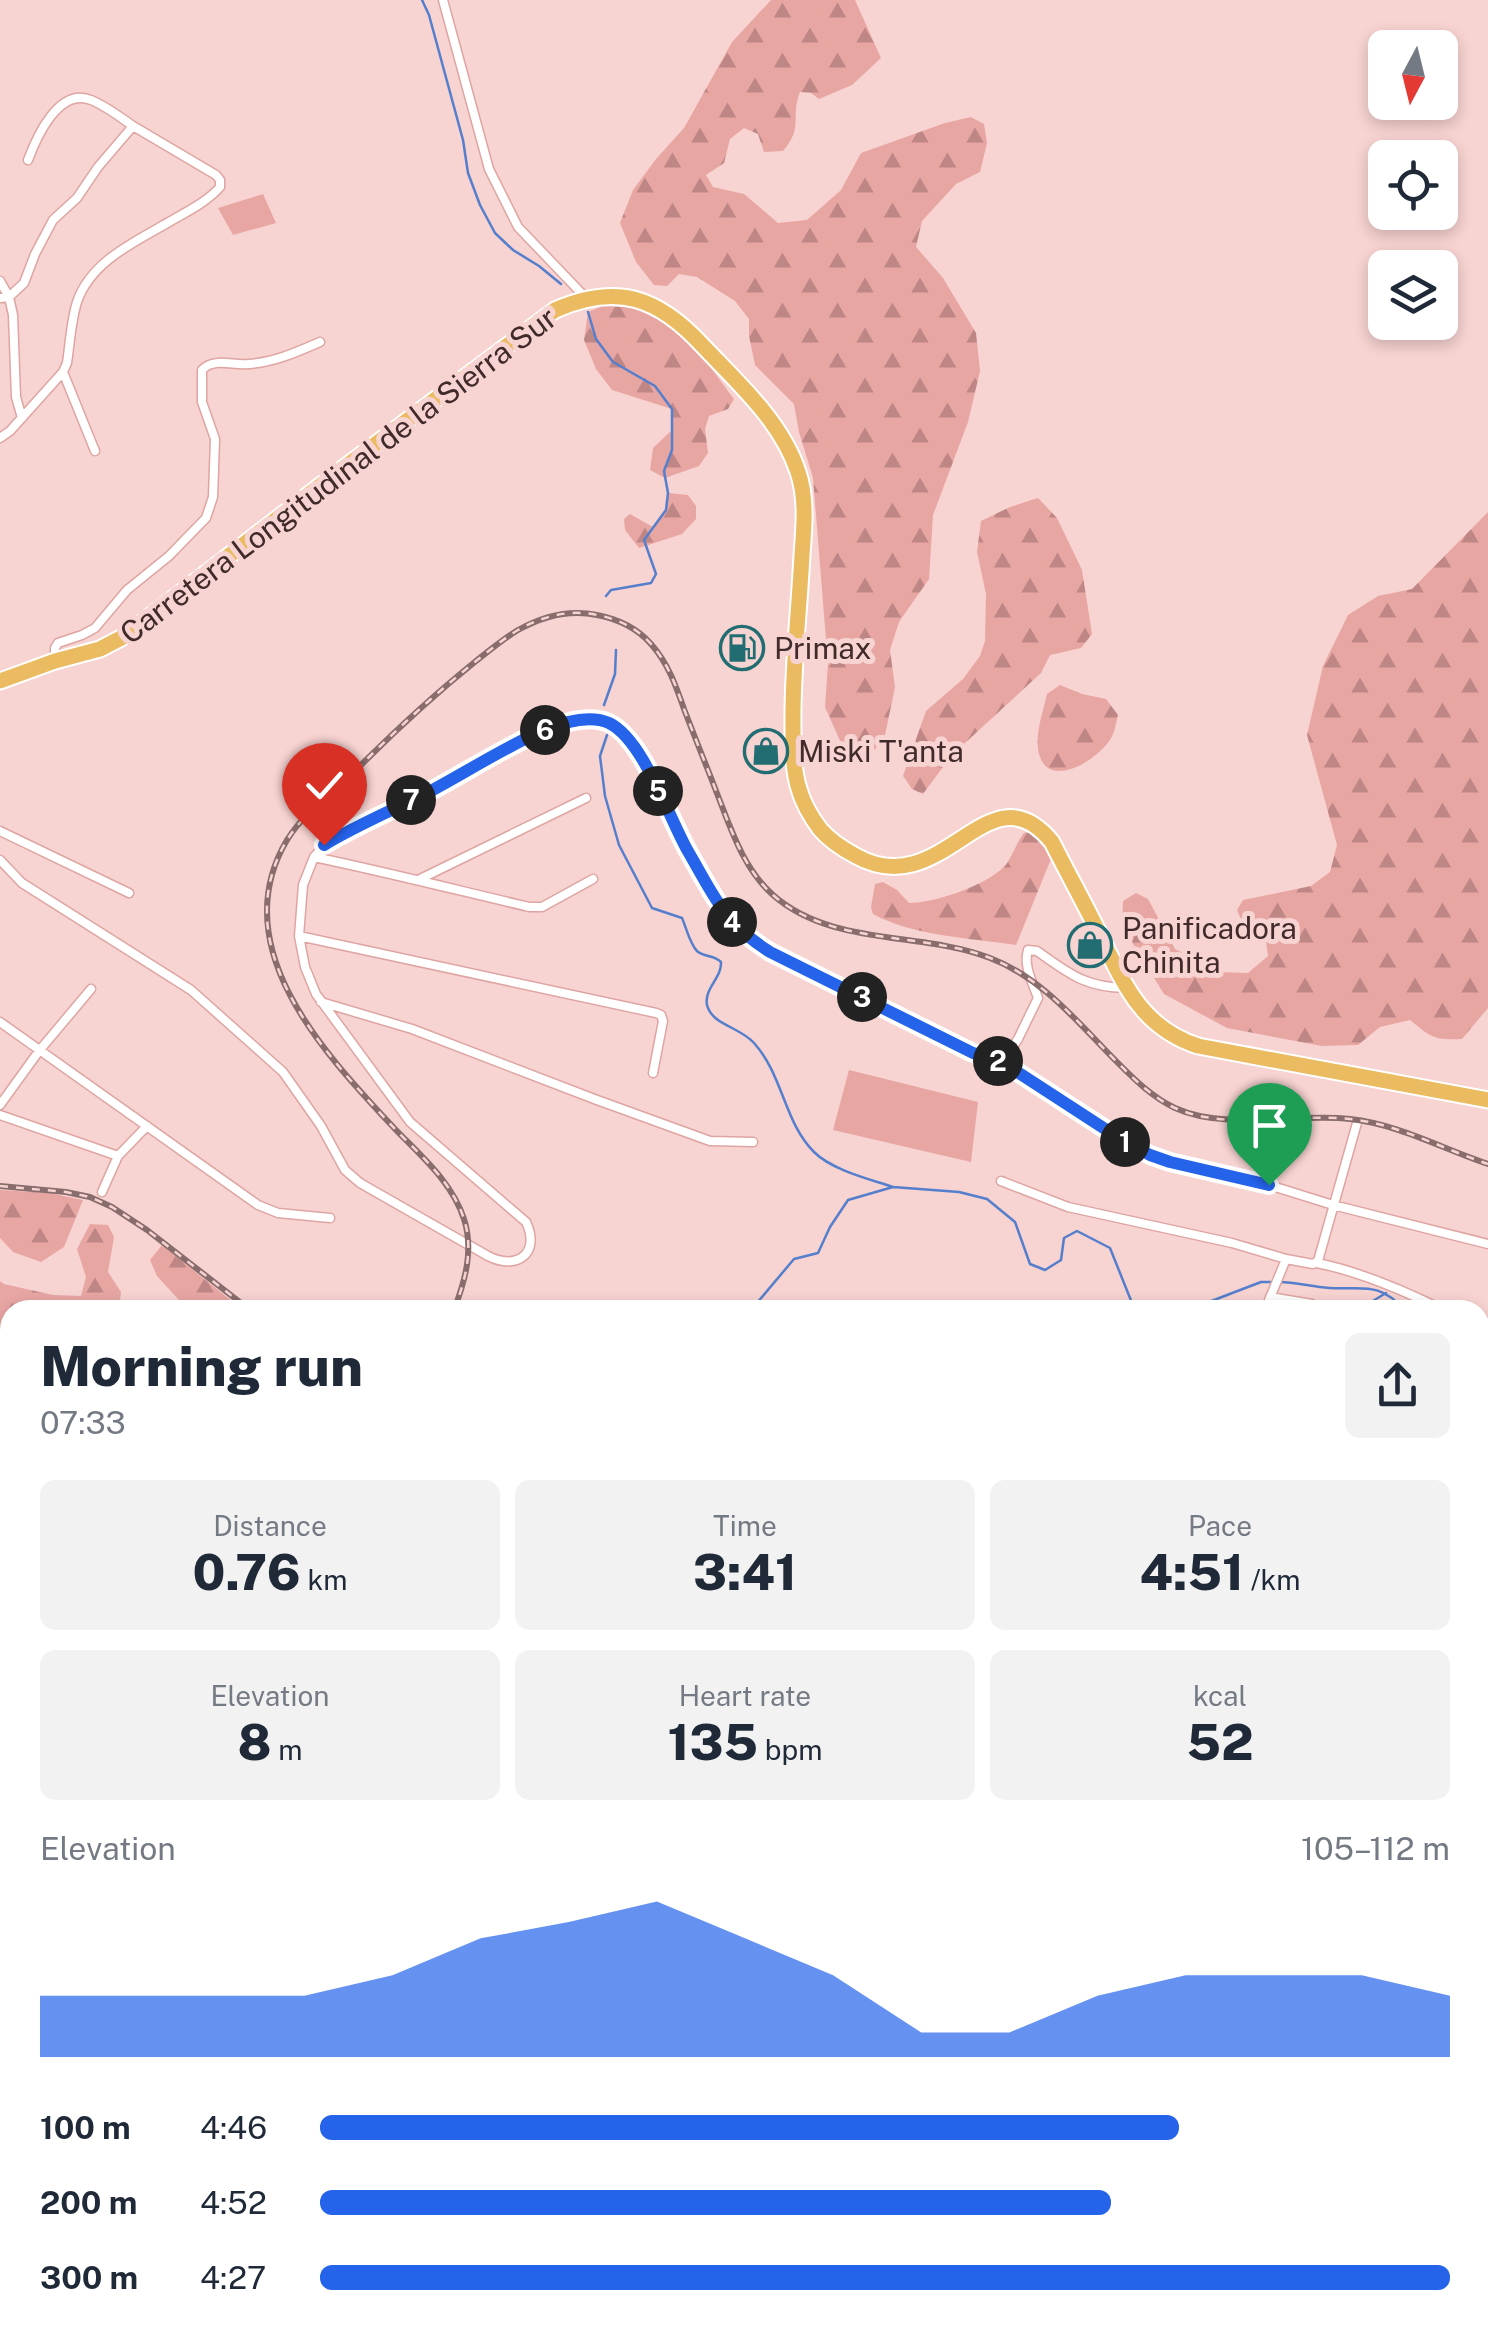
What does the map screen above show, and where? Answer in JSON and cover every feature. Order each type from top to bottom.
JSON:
[{"type":"highway","name":"Carretera Longitudinal de la Sierra Sur","points":[[0,681],[100,650],[123,638],[555,310],[586,298],[640,301],[681,322],[770,419],[797,467],[804,506],[792,696],[793,746],[798,787],[822,831],[862,859],[908,866],[925,861],[996,818],[1018,817],[1030,822],[1052,842],[1126,988],[1144,1012],[1178,1040],[1488,1100]]},
{"type":"street","points":[[443,0],[488,170],[518,227],[586,298]]},
{"type":"street","points":[[0,438],[64,372],[76,304],[94,273],[116,252],[220,187],[216,176],[89,99],[77,97],[64,102],[39,132],[28,160]]},
{"type":"street","points":[[5,297],[24,283],[34,254],[53,220],[77,198],[133,126]]},
{"type":"street","points":[[0,281],[13,314],[16,397],[22,418]]},
{"type":"street","points":[[56,661],[58,643],[95,628],[128,590],[206,518],[213,496],[215,439],[202,402],[202,370],[207,364],[218,362],[252,364],[280,359],[320,342]]},
{"type":"street","points":[[64,372],[95,451]]},
{"type":"street","points":[[0,860],[22,883],[210,1005],[283,1072],[322,1126],[345,1170],[360,1184],[497,1261],[511,1263],[526,1255],[531,1237],[526,1222],[410,1122],[321,1002],[305,967],[299,936],[302,885],[314,857],[336,838],[543,731],[593,719],[621,732],[638,754],[726,916],[770,952],[973,1053],[1002,1062],[1150,1155],[1488,1244]]},
{"type":"street","points":[[420,879],[586,798]]},
{"type":"street","points":[[0,831],[129,892]]},
{"type":"street","points":[[314,857],[529,907],[542,906],[593,879]]},
{"type":"street","points":[[299,936],[656,1013],[663,1021],[653,1074]]},
{"type":"street","points":[[1002,1062],[1038,998],[1030,980],[1028,950],[1036,950],[1085,982],[1126,988]]},
{"type":"street","points":[[0,1105],[38,1051],[91,989]]},
{"type":"street","points":[[321,1002],[412,1029],[710,1140],[752,1142]]},
{"type":"street","points":[[0,1022],[258,1205],[278,1212],[330,1218]]},
{"type":"street","points":[[0,1116],[118,1156]]},
{"type":"street","points":[[1316,1263],[1357,1124]]},
{"type":"street","points":[[102,1192],[118,1156],[147,1126]]},
{"type":"street","points":[[1001,1181],[1068,1207],[1232,1243],[1286,1259],[1342,1268],[1422,1300]]},
{"type":"street","points":[[1269,1300],[1286,1259]]},
{"type":"street","points":[[1271,1295],[1294,1300]]},
{"type":"green space","points":[[771,0],[855,0],[881,58],[852,85],[819,99],[800,92],[793,135],[783,151],[764,152],[758,134],[744,128],[730,139],[724,163],[706,175],[713,187],[744,194],[778,223],[807,220],[841,190],[861,153],[971,117],[984,124],[987,143],[980,172],[956,184],[922,221],[916,247],[943,278],[976,333],[980,371],[968,422],[933,515],[929,579],[899,622],[890,650],[895,687],[884,740],[871,753],[845,752],[825,707],[828,664],[813,478],[794,404],[755,365],[749,319],[735,301],[697,277],[679,274],[667,286],[654,285],[636,262],[620,223],[633,190],[684,128],[732,42]]},
{"type":"green space","points":[[263,194],[276,223],[233,235],[218,208]]},
{"type":"green space","points":[[603,306],[643,310],[671,325],[695,347],[734,399],[728,409],[709,416],[705,429],[708,453],[699,466],[665,478],[650,470],[653,448],[672,430],[672,409],[612,390],[596,369],[584,340],[588,312]]},
{"type":"green space","points":[[668,493],[688,495],[696,506],[696,519],[682,534],[639,548],[625,530],[624,519],[630,514],[653,527],[666,510]]},
{"type":"green space","points":[[1038,498],[1057,518],[1082,570],[1092,634],[1081,648],[1050,655],[1041,673],[952,755],[923,794],[912,789],[903,776],[926,711],[963,679],[980,656],[985,641],[986,594],[977,552],[981,521]]},
{"type":"green space","points":[[1488,512],[1488,1008],[1462,1039],[1434,1037],[1410,1020],[1380,1027],[1358,1045],[1322,1046],[1227,1028],[1164,994],[1122,926],[1123,901],[1136,893],[1148,899],[1175,949],[1220,972],[1248,973],[1268,956],[1265,934],[1243,924],[1237,910],[1243,900],[1311,886],[1330,872],[1337,845],[1307,735],[1323,666],[1348,615],[1378,596],[1412,589]]},
{"type":"green space","points":[[1060,685],[1106,699],[1118,715],[1112,736],[1097,754],[1076,767],[1055,771],[1040,757],[1038,742],[1047,694]]},
{"type":"green space","points":[[1036,830],[1043,836],[1051,859],[1016,945],[924,932],[873,914],[875,884],[883,882],[909,903],[959,892],[1004,867],[1024,833]]},
{"type":"green space","points":[[849,1070],[978,1102],[971,1162],[833,1130]]},
{"type":"green space","points":[[0,1190],[83,1200],[64,1247],[41,1262],[13,1252],[0,1238]]},
{"type":"green space","points":[[90,1224],[108,1225],[114,1237],[108,1272],[121,1292],[120,1300],[0,1300],[0,1281],[53,1295],[81,1296],[86,1277],[77,1249]]},
{"type":"green space","points":[[162,1245],[231,1300],[179,1300],[157,1276],[150,1260]]},
{"type":"waterway","points":[[422,0],[480,205],[495,233],[561,284]]},
{"type":"waterway","points":[[588,312],[596,339],[613,362],[655,386],[672,409],[672,450],[664,471],[666,510],[644,540],[656,574],[651,583],[611,590],[606,596]]},
{"type":"waterway","points":[[604,705],[615,674],[616,650]]},
{"type":"waterway","points":[[607,735],[600,756],[605,796],[619,845],[652,908],[682,918],[697,951],[721,962],[707,999],[710,1012],[748,1038],[764,1056],[796,1127],[814,1152],[841,1169],[893,1187]]},
{"type":"waterway","points":[[759,1300],[794,1259],[818,1253],[848,1200],[893,1187],[959,1192],[987,1199],[1015,1222],[1030,1264],[1045,1270],[1061,1260],[1064,1238],[1077,1231],[1110,1248],[1131,1300]]},
{"type":"waterway","points":[[1214,1300],[1261,1282],[1271,1282]]},
{"type":"waterway","points":[[1279,1282],[1370,1289],[1394,1300]]},
{"type":"waterway","points":[[1374,1300],[1386,1293]]},
{"type":"railway","points":[[457,1300],[468,1254],[467,1231],[459,1206],[435,1170],[340,1068],[291,997],[275,959],[267,920],[270,880],[287,840],[303,819],[417,712],[512,634],[537,621],[566,613],[587,613],[620,622],[640,633],[657,651],[675,683],[728,823],[747,862],[763,885],[796,912],[849,931],[963,950],[1009,967],[1044,990],[1137,1082],[1175,1108],[1216,1119],[1328,1118],[1368,1122],[1403,1131],[1488,1164]]},
{"type":"railway","points":[[0,1186],[66,1192],[112,1207],[237,1300]]},
{"type":"place","name":"Primax","points":[[742,648]]},
{"type":"place","name":"Miski T'anta","points":[[766,751]]},
{"type":"place","name":"Panificadora Chinita","points":[[1090,945]]},
{"type":"route","points":[[324,845],[543,731],[582,720],[608,723],[621,732],[638,754],[726,916],[746,936],[770,952],[973,1053],[1002,1062],[1150,1155],[1269,1185]]}]
